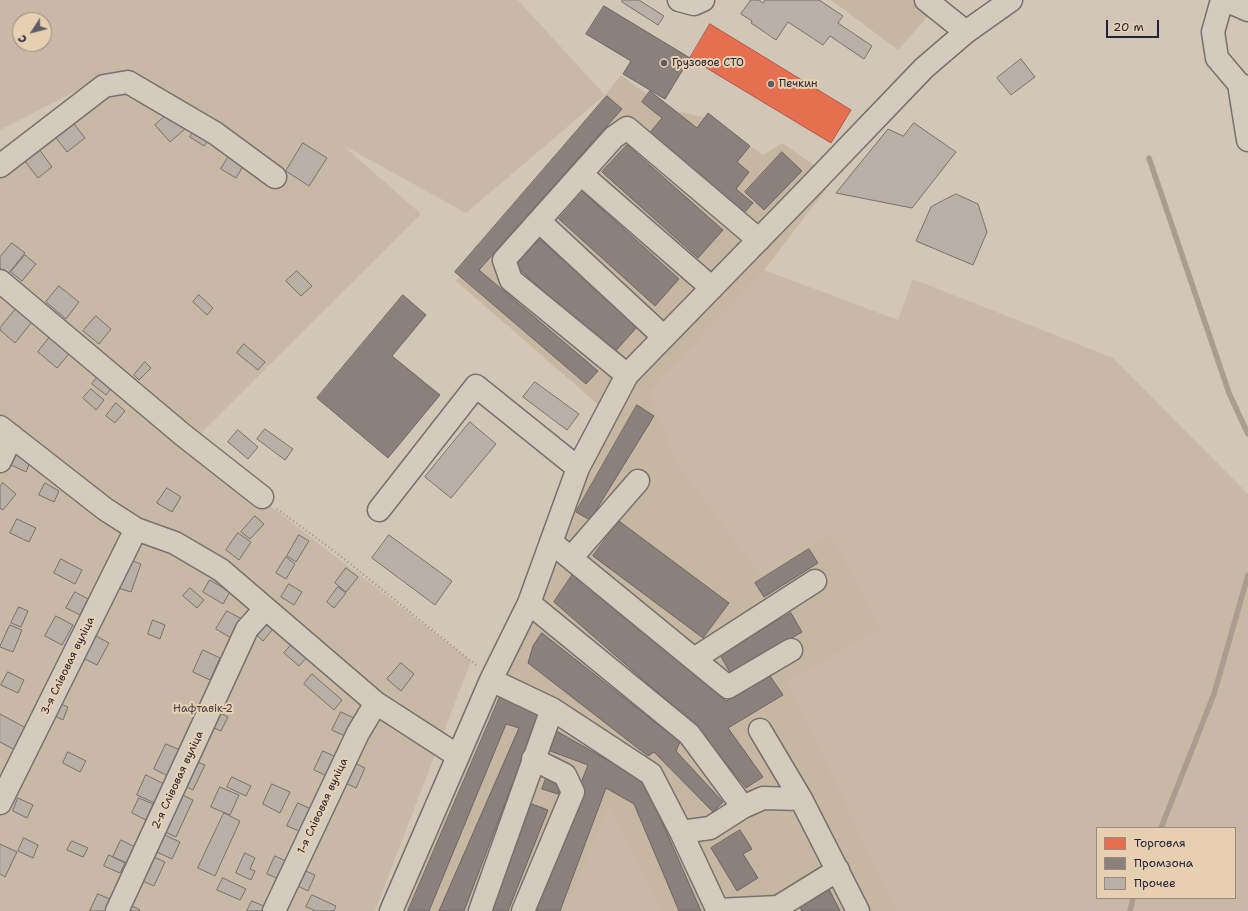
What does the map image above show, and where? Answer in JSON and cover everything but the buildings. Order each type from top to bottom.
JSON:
[{"type":"street","points":[[679,0],[694,4],[703,0]]},
{"type":"street","points":[[926,0],[966,32]]},
{"type":"street","points":[[391,911],[491,680],[528,603],[578,468],[627,375],[924,68],[966,32],[1010,0]]},
{"type":"street","points":[[1222,0],[1213,32],[1217,58],[1243,86],[1248,140]]},
{"type":"street","points":[[1225,0],[1248,10]]},
{"type":"street","points":[[0,166],[104,86],[128,82],[215,133],[275,177]]},
{"type":"street","points":[[627,375],[511,280],[504,260],[614,137],[627,128],[759,240]]},
{"type":"street","points":[[581,174],[712,288]]},
{"type":"street","points":[[539,221],[664,336]]},
{"type":"street","points":[[0,281],[183,435],[262,498]]},
{"type":"street","points":[[379,510],[476,386],[578,468]]},
{"type":"street","points":[[0,461],[6,432],[105,509],[136,529],[176,543],[221,570],[376,703],[458,756]]},
{"type":"street","points":[[571,558],[638,481]]},
{"type":"street","name":"3-я Слівовая вуліца","points":[[0,803],[136,529]]},
{"type":"street","points":[[551,542],[728,687],[791,650]]},
{"type":"street","points":[[694,659],[815,581]]},
{"type":"street","points":[[528,603],[689,734],[743,807]]},
{"type":"street","name":"2-я Слівовая вуліца","points":[[117,911],[247,629],[266,609]]},
{"type":"street","points":[[491,680],[552,709],[651,774],[681,832],[718,910],[779,909],[838,870]]},
{"type":"street","name":"1-я Слівовая вуліца","points":[[274,911],[358,733],[376,703]]},
{"type":"street","points":[[480,911],[552,709]]},
{"type":"street","points":[[760,730],[801,799],[858,911]]},
{"type":"street","points":[[523,911],[573,792],[565,775],[533,760]]},
{"type":"street","points":[[681,832],[710,828],[743,807],[763,798],[801,799]]},
{"type":"path","points":[[262,498],[334,551],[459,650],[491,680]]},
{"type":"shaded area","points":[[831,0],[942,0],[898,50]]},
{"type":"shaded area","points":[[621,75],[667,109],[712,119],[763,155],[782,143],[834,179],[764,270],[650,393],[761,575],[831,534],[882,629],[788,682],[898,911],[661,911],[609,808],[565,911],[403,911],[491,699],[557,493],[601,407],[456,281]]},
{"type":"green space","name":"Нафтавік-2","points":[[0,0],[518,0],[605,95],[466,213],[346,148],[421,214],[190,444],[471,661],[375,911],[0,911],[0,149],[82,88],[0,130]]},
{"type":"green space","points":[[764,270],[898,320],[913,279],[1113,358],[1248,494],[1248,911],[898,911],[788,682],[882,629],[831,534],[760,575],[675,462],[650,393]]},
{"type":"green space","points":[[609,808],[661,911],[565,911]]},
{"type":"waterway","points":[[1149,158],[1229,393],[1248,434]]},
{"type":"waterway","points":[[1161,827],[1214,694],[1248,575]]},
{"type":"waterway","points":[[1130,911],[1133,899]]},
{"type":"place","name":"Грузовое СТО","points":[[664,63]]},
{"type":"place","name":"Печкин","points":[[771,84]]}]
